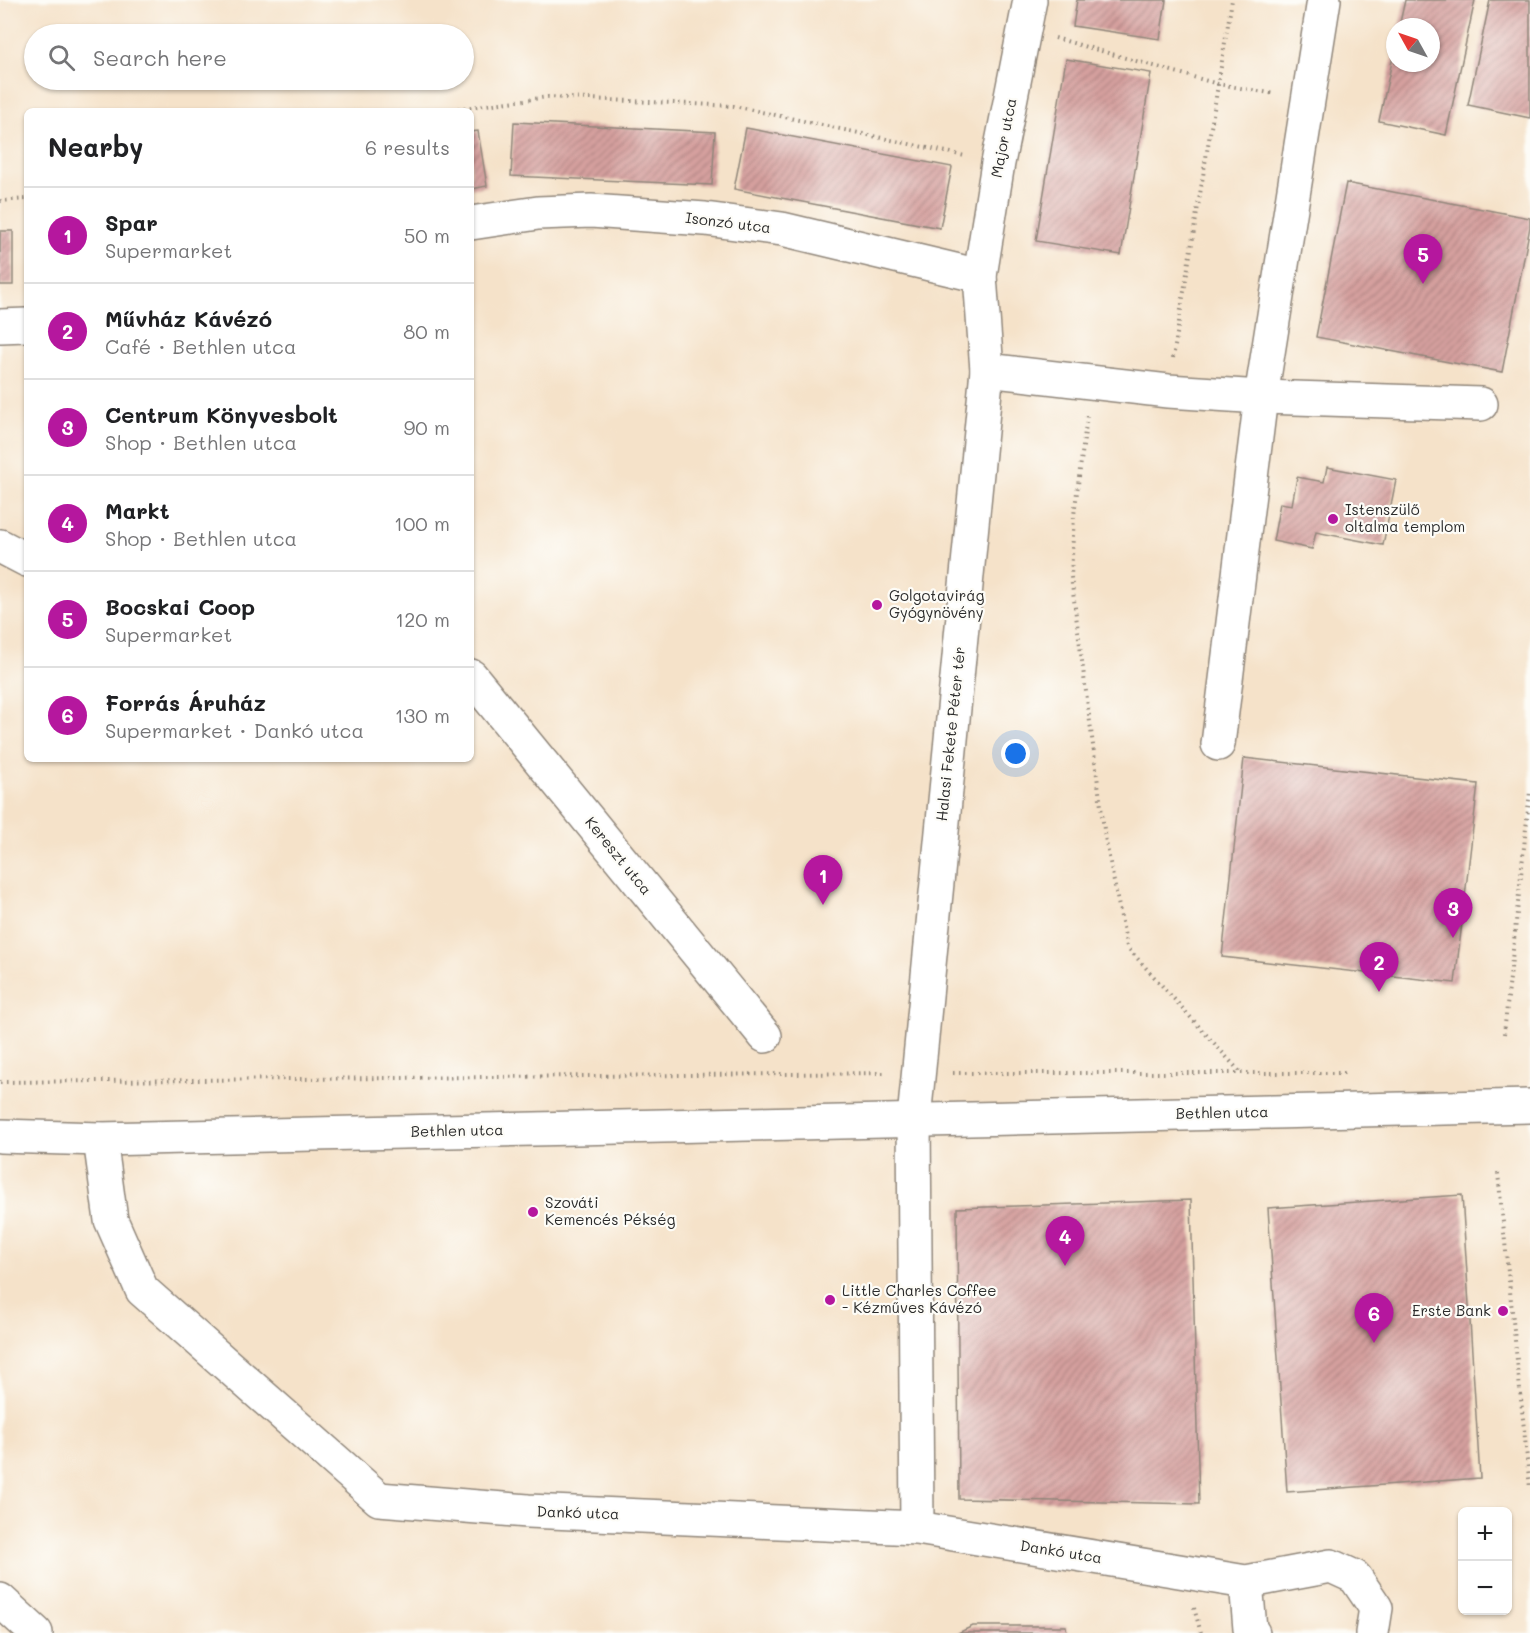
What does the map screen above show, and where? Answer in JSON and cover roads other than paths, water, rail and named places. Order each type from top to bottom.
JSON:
[{"type":"street","points":[[1218,744],[1261,397],[1324,0]]},
{"type":"street","name":"Major utca","points":[[980,276],[998,163],[1027,15]]},
{"type":"street","name":"Isonzó utca","points":[[474,223],[538,213],[591,211],[705,219],[782,229],[980,276]]},
{"type":"street","name":"Halasi Fekete Péter tér","points":[[914,1119],[987,370],[980,276]]},
{"type":"street","points":[[0,326],[24,325]]},
{"type":"street","points":[[987,370],[1168,391],[1261,397],[1481,404]]},
{"type":"street","points":[[0,546],[24,558]]},
{"type":"street","name":"Kereszt utca","points":[[474,680],[765,1036]]},
{"type":"street","name":"Bethlen utca","points":[[0,1136],[100,1139],[1530,1106]]},
{"type":"street","points":[[914,1119],[917,1528]]},
{"type":"street","name":"Dankó utca","points":[[100,1139],[111,1220],[142,1290],[379,1499],[528,1511],[917,1528],[1246,1582],[1331,1566],[1355,1577],[1376,1608],[1372,1633]]},
{"type":"street","points":[[1246,1582],[1250,1629],[1253,1633]]},
{"type":"street","points":[[0,1600],[36,1633]]},
{"type":"place","name":"Bocskai Coop","points":[[1423,284]]},
{"type":"place","name":"Istenszülő oltalma templom","points":[[1333,519]]},
{"type":"place","name":"Golgotavirág Gyógynövény","points":[[877,605]]},
{"type":"place","name":"Spar","points":[[823,905]]},
{"type":"place","name":"Centrum Könyvesbolt","points":[[1453,938]]},
{"type":"place","name":"Művház Kávézó","points":[[1379,992]]},
{"type":"place","name":"Szováti Kemencés Pékség","points":[[533,1212]]},
{"type":"place","name":"Markt","points":[[1065,1266]]},
{"type":"place","name":"Little Charles Coffee - Kézműves Kávézó","points":[[830,1300]]},
{"type":"place","name":"Erste Bank","points":[[1503,1311]]},
{"type":"place","name":"Forrás Áruház","points":[[1374,1343]]}]
